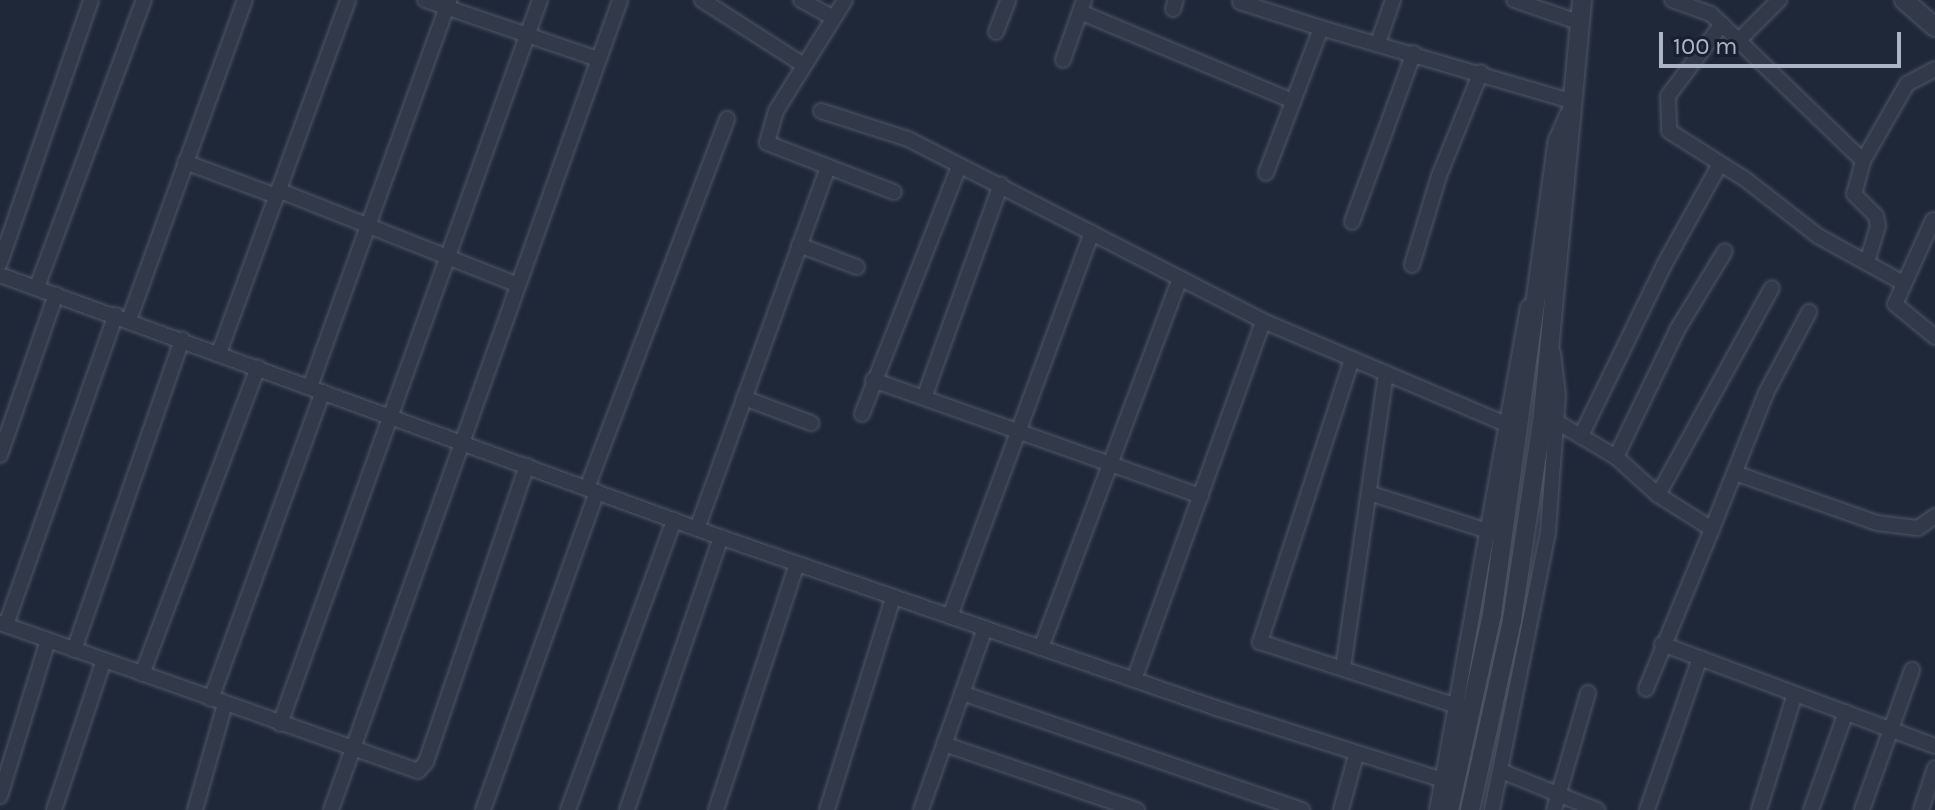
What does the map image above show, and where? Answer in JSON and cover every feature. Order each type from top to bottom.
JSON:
[{"type":"street","points":[[0,263],[91,0]]},
{"type":"street","points":[[37,287],[144,0]]},
{"type":"street","points":[[245,0],[185,162],[3,624],[411,771],[423,767],[527,466]]},
{"type":"street","points":[[219,353],[348,0]]},
{"type":"street","points":[[425,0],[448,4],[597,59]]},
{"type":"street","points":[[280,724],[540,0]]},
{"type":"street","points":[[331,810],[516,284],[620,0]]},
{"type":"street","points":[[702,0],[802,64]]},
{"type":"street","points":[[801,0],[832,17]]},
{"type":"street","points":[[845,0],[802,64],[776,111],[767,143],[827,169],[894,192]]},
{"type":"street","points":[[996,32],[1008,0]]},
{"type":"street","points":[[1378,43],[1393,0]]},
{"type":"street","points":[[1514,0],[1578,22]]},
{"type":"street","points":[[1470,810],[1512,620],[1551,341],[1572,146],[1569,108],[1582,0]]},
{"type":"street","points":[[1672,0],[1703,9],[1722,24],[1863,161]]},
{"type":"street","points":[[1739,40],[1779,0]]},
{"type":"street","points":[[1904,0],[1935,27]]},
{"type":"street","points":[[1240,2],[1481,72],[1569,108]]},
{"type":"street","points":[[195,810],[218,702],[368,227],[448,4]]},
{"type":"street","points":[[1063,60],[1082,6],[1293,101]]},
{"type":"street","points":[[1722,24],[1674,85],[1664,108],[1665,123],[1673,137],[1720,164],[1818,236],[1903,283]]},
{"type":"street","points":[[1266,173],[1321,28]]},
{"type":"street","points":[[1352,222],[1414,53]]},
{"type":"street","points":[[1867,262],[1878,226],[1854,190],[1863,161],[1903,89],[1935,69]]},
{"type":"street","points":[[1412,265],[1439,176],[1481,72]]},
{"type":"street","points":[[1449,810],[1492,614],[1558,141],[1569,108]]},
{"type":"street","points":[[821,111],[908,139],[1263,321],[1508,425]]},
{"type":"street","points":[[483,810],[592,490],[727,119]]},
{"type":"street","points":[[185,162],[277,193],[516,284]]},
{"type":"street","points":[[1581,436],[1664,265],[1720,164]]},
{"type":"street","points":[[862,414],[959,166]]},
{"type":"street","points":[[697,529],[827,169]]},
{"type":"street","points":[[924,398],[1001,184]]},
{"type":"street","points":[[1933,220],[1903,283],[1895,308],[1935,337]]},
{"type":"street","points":[[950,616],[1092,232]]},
{"type":"street","points":[[799,245],[857,267]]},
{"type":"street","points":[[1616,457],[1664,353],[1725,251]]},
{"type":"street","points":[[0,275],[893,598],[1356,755],[1443,780]]},
{"type":"street","points":[[1041,648],[1180,278]]},
{"type":"street","points":[[1437,810],[1491,532],[1523,326],[1537,288]]},
{"type":"street","points":[[1658,495],[1772,288]]},
{"type":"street","points":[[0,455],[56,294]]},
{"type":"street","points":[[1646,689],[1766,393],[1809,312]]},
{"type":"street","points":[[1134,680],[1263,321]]},
{"type":"street","points":[[74,650],[182,339]]},
{"type":"street","points":[[1492,810],[1548,532],[1557,422],[1551,341]]},
{"type":"street","points":[[1352,359],[1259,636],[1269,648],[1343,668],[1457,706]]},
{"type":"street","points":[[142,674],[258,367]]},
{"type":"street","points":[[1343,668],[1386,373]]},
{"type":"street","points":[[873,380],[1201,496]]},
{"type":"street","points":[[744,398],[811,423]]},
{"type":"street","points":[[1557,422],[1616,457],[1658,495],[1712,529]]},
{"type":"street","points":[[1735,473],[1877,523],[1918,528],[1935,516]]},
{"type":"street","points":[[1369,493],[1491,532]]},
{"type":"street","points":[[568,810],[674,520]]},
{"type":"street","points":[[627,810],[721,537]]},
{"type":"street","points":[[716,810],[797,564]]},
{"type":"street","points":[[827,810],[893,598]]},
{"type":"street","points":[[921,810],[985,628]]},
{"type":"street","points":[[0,796],[48,640]]},
{"type":"street","points":[[1662,644],[1935,746]]},
{"type":"street","points":[[1647,810],[1700,658]]},
{"type":"street","points":[[54,810],[104,660]]},
{"type":"street","points":[[1862,810],[1912,670]]},
{"type":"street","points":[[962,693],[1302,810]]},
{"type":"street","points":[[1554,810],[1588,693]]},
{"type":"street","points":[[1759,810],[1795,694]]},
{"type":"street","points":[[1811,810],[1846,712]]},
{"type":"street","points":[[944,744],[1137,810]]},
{"type":"street","points":[[1341,810],[1356,755]]},
{"type":"street","points":[[1921,810],[1935,768]]},
{"type":"street","points":[[1501,771],[1597,810]]}]
